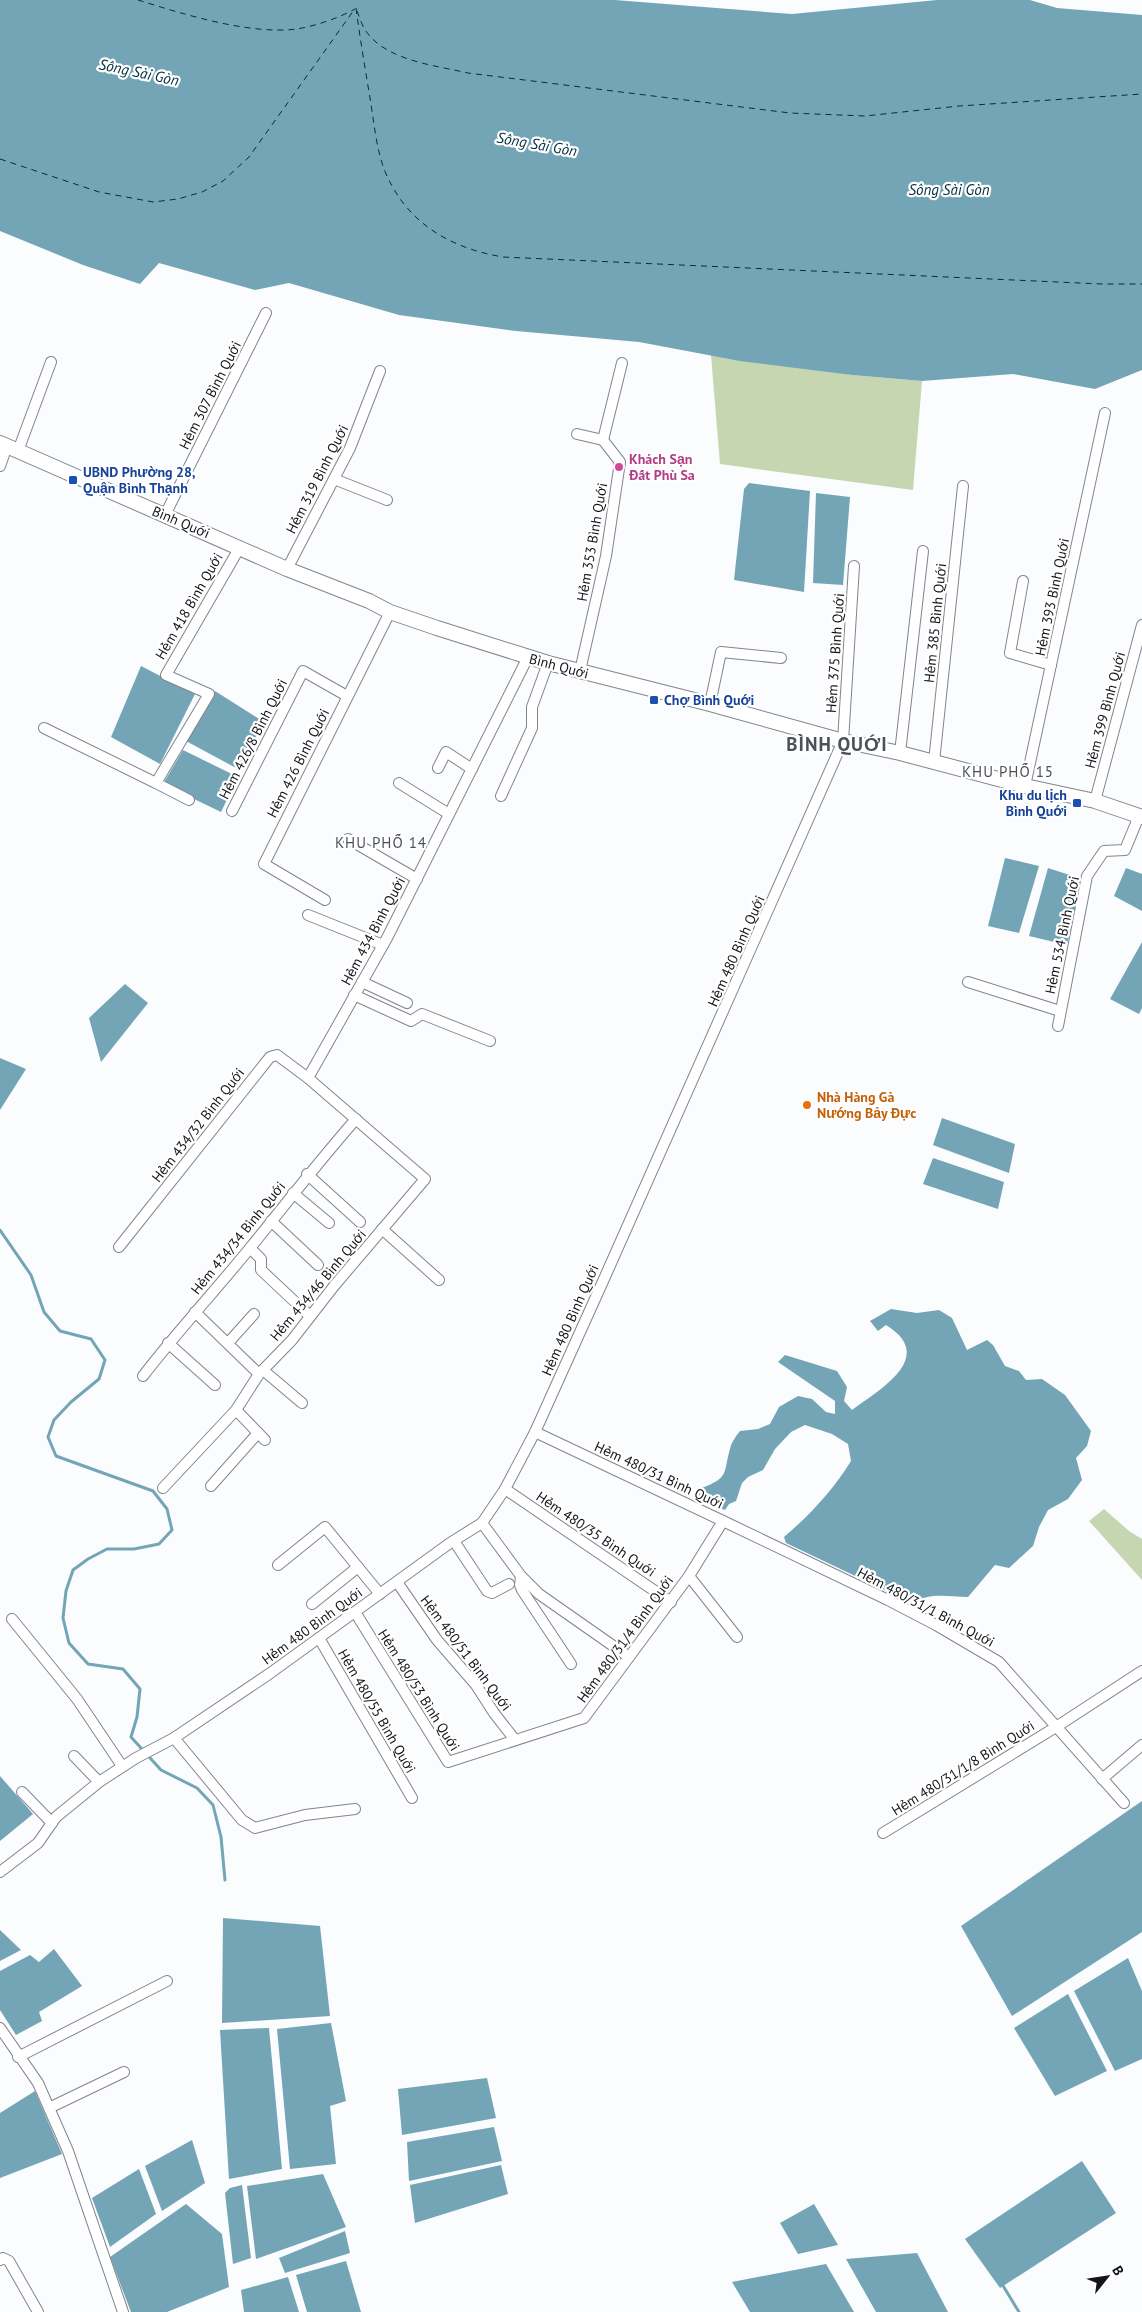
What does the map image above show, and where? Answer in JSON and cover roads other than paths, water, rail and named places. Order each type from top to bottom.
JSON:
[{"type":"main road","name":"Bình Quới","points":[[8,447],[287,569],[369,601],[390,612],[580,672],[710,704],[843,741],[900,753],[1025,786],[1095,801],[1141,817]]},
{"type":"street","name":"Hẻm 307 Bình Quới","points":[[165,515],[266,314]]},
{"type":"street","points":[[0,466],[51,362]]},
{"type":"street","points":[[577,434],[603,440],[622,363]]},
{"type":"street","name":"Hẻm 319 Bình Quới","points":[[287,569],[354,440],[380,372]]},
{"type":"street","name":"Hẻm 393 Bình Quới","points":[[1025,786],[1105,413]]},
{"type":"street","name":"Hẻm 353 Bình Quới","points":[[580,672],[606,556],[620,462],[603,440]]},
{"type":"street","points":[[334,478],[387,500]]},
{"type":"street","name":"Hẻm 385 Bình Quới","points":[[934,762],[963,486]]},
{"type":"street","name":"Hẻm 418 Bình Quới","points":[[156,783],[209,694],[166,674],[240,547]]},
{"type":"street","points":[[900,753],[923,550]]},
{"type":"street","name":"Hẻm 375 Bình Quới","points":[[843,741],[854,566]]},
{"type":"street","points":[[1023,581],[1010,653],[1051,664]]},
{"type":"street","name":"Hẻm 426 Bình Quới","points":[[325,900],[264,864],[390,612]]},
{"type":"street","name":"Hẻm 399 Bình Quới","points":[[1095,801],[1139,649],[1142,625]]},
{"type":"street","points":[[710,704],[721,652],[781,658]]},
{"type":"street","name":"Hẻm 434 Bình Quới","points":[[308,1078],[383,945],[528,657]]},
{"type":"street","points":[[501,796],[532,728],[532,707],[548,663]]},
{"type":"street","name":"Hẻm 426/8 Bình Quới","points":[[232,811],[303,671],[347,696]]},
{"type":"street","points":[[44,728],[189,800]]},
{"type":"street","name":"Hẻm 480 Bình Quới","points":[[0,1872],[38,1843],[56,1817],[99,1782],[122,1766],[174,1738],[482,1523],[505,1488],[535,1432],[843,741]]},
{"type":"street","points":[[438,768],[446,752],[472,769]]},
{"type":"street","points":[[399,783],[449,814]]},
{"type":"street","name":"Hẻm 534 Bình Quới","points":[[1058,1026],[1087,876],[1104,851],[1124,850],[1141,817]]},
{"type":"street","points":[[348,839],[417,879]]},
{"type":"street","points":[[308,914],[383,945]]},
{"type":"street","points":[[362,982],[407,1004]]},
{"type":"street","points":[[968,982],[1060,1011]]},
{"type":"street","points":[[354,995],[411,1021],[422,1014],[490,1041]]},
{"type":"street","name":"Hẻm 434/32 Bình Quới","points":[[119,1247],[270,1057],[277,1055],[308,1078]]},
{"type":"street","points":[[308,1078],[356,1118]]},
{"type":"street","name":"Hẻm 434/34 Bình Quới","points":[[143,1376],[168,1343],[250,1248],[293,1192],[356,1118]]},
{"type":"street","name":"Hẻm 434/46 Bình Quới","points":[[163,1488],[236,1410],[261,1372],[292,1340],[425,1179],[356,1118]]},
{"type":"street","points":[[308,1174],[360,1222]]},
{"type":"street","points":[[293,1192],[329,1223]]},
{"type":"street","points":[[271,1221],[318,1265]]},
{"type":"street","points":[[382,1229],[439,1280]]},
{"type":"street","points":[[250,1248],[260,1259],[261,1270],[310,1316]]},
{"type":"street","points":[[195,1312],[228,1344],[302,1403]]},
{"type":"street","points":[[228,1344],[254,1314]]},
{"type":"street","points":[[168,1343],[215,1385]]},
{"type":"street","points":[[211,1486],[262,1436],[236,1410]]},
{"type":"street","name":"Hẻm 480/31 Bình Quới","points":[[535,1432],[723,1521],[689,1576]]},
{"type":"street","name":"Hẻm 480/35 Bình Quới","points":[[505,1488],[671,1602]]},
{"type":"street","name":"Hẻm 480/31/1 Bình Quới","points":[[723,1521],[904,1608],[999,1662],[1124,1803]]},
{"type":"street","points":[[482,1523],[521,1576],[538,1594],[630,1657]]},
{"type":"street","points":[[278,1565],[325,1527],[380,1594]]},
{"type":"street","points":[[454,1541],[486,1591],[492,1593],[508,1584]]},
{"type":"street","points":[[312,1604],[358,1567]]},
{"type":"street","points":[[521,1576],[520,1585],[522,1590],[571,1664]]},
{"type":"street","points":[[689,1576],[737,1637]]},
{"type":"street","name":"Hẻm 480/31/4 Bình Quới","points":[[584,1718],[689,1576]]},
{"type":"street","name":"Hẻm 480/51 Bình Quới","points":[[397,1582],[437,1640],[476,1685],[494,1713],[516,1740]]},
{"type":"street","name":"Hẻm 480/53 Bình Quới","points":[[355,1612],[448,1762],[584,1718]]},
{"type":"street","points":[[12,1619],[78,1699],[122,1766]]},
{"type":"street","name":"Hẻm 480/55 Bình Quới","points":[[319,1638],[412,1798]]},
{"type":"street","name":"Hẻm 480/31/1/8 Bình Quới","points":[[883,1833],[1056,1727],[1142,1671]]},
{"type":"street","points":[[174,1738],[242,1820],[255,1828],[305,1815],[355,1809]]},
{"type":"street","points":[[1102,1779],[1142,1745]]},
{"type":"street","points":[[74,1756],[99,1782]]},
{"type":"street","points":[[22,1792],[52,1823]]},
{"type":"street","points":[[18,2058],[167,1981]]},
{"type":"street","points":[[0,2028],[18,2058],[38,2083],[68,2151],[123,2312]]},
{"type":"street","points":[[49,2108],[124,2072]]},
{"type":"street","points":[[0,2260],[3,2258],[9,2262],[38,2312]]},
{"type":"water","name":"Sông Sài Gòn","points":[[0,0],[615,0],[792,14],[937,0],[1030,0],[1057,8],[1142,15],[1142,370],[1095,389],[1013,374],[922,381],[852,375],[740,361],[639,342],[516,331],[399,315],[289,283],[255,290],[159,263],[140,284],[83,265],[0,231]]},
{"type":"water","points":[[749,483],[810,491],[804,592],[734,580],[744,489]]},
{"type":"water","points":[[816,493],[850,497],[843,585],[813,583]]},
{"type":"water","points":[[141,666],[195,694],[160,764],[111,737]]},
{"type":"water","points":[[215,691],[264,722],[238,769],[186,741]]},
{"type":"water","points":[[183,750],[238,777],[221,812],[163,784]]},
{"type":"water","points":[[1005,858],[1039,866],[1019,933],[988,926]]},
{"type":"water","points":[[1048,868],[1082,879],[1067,945],[1029,936]]},
{"type":"water","points":[[1126,868],[1142,874],[1142,911],[1114,896]]},
{"type":"water","points":[[1142,942],[1142,1008],[1139,1014],[1110,999]]},
{"type":"water","points":[[125,984],[148,1003],[101,1062],[89,1018]]},
{"type":"water","points":[[0,1058],[26,1069],[0,1110]]},
{"type":"water","points":[[942,1118],[1015,1144],[1009,1173],[933,1145]]},
{"type":"water","points":[[933,1158],[1004,1182],[998,1209],[923,1184]]},
{"type":"water","points":[[891,1309],[917,1313],[939,1310],[952,1318],[967,1350],[987,1340],[993,1345],[1005,1366],[1019,1371],[1026,1380],[1042,1379],[1065,1395],[1091,1431],[1087,1446],[1076,1458],[1082,1480],[1068,1499],[1048,1510],[1039,1527],[1033,1546],[1009,1568],[995,1565],[968,1597],[933,1596],[912,1603],[786,1543],[784,1537],[820,1502],[851,1461],[848,1444],[832,1434],[805,1425],[791,1432],[775,1449],[763,1470],[748,1477],[742,1483],[736,1501],[729,1504],[725,1510],[702,1501],[698,1496],[702,1488],[717,1481],[724,1473],[731,1444],[740,1431],[758,1429],[770,1424],[779,1407],[798,1396],[812,1399],[826,1412],[835,1414],[835,1401],[778,1362],[785,1355],[837,1371],[847,1387],[844,1401],[852,1410],[888,1383],[899,1372],[905,1361],[906,1349],[901,1337],[886,1325],[878,1331],[870,1321]]},
{"type":"water","points":[[0,1776],[33,1814],[0,1841]]},
{"type":"water","points":[[1142,1801],[1142,1932],[1012,2016],[961,1926]]},
{"type":"water","points":[[223,1918],[320,1926],[330,2016],[222,2023]]},
{"type":"water","points":[[0,1930],[21,1950],[0,1961]]},
{"type":"water","points":[[54,1949],[82,1986],[39,2012],[42,2021],[16,2035],[0,2010],[0,1971],[30,1955],[39,1962]]},
{"type":"water","points":[[1128,1958],[1142,1991],[1142,2059],[1115,2071],[1074,1991]]},
{"type":"water","points":[[1068,1994],[1107,2071],[1055,2096],[1014,2028]]},
{"type":"water","points":[[331,2023],[346,2101],[330,2106],[336,2164],[290,2169],[277,2029]]},
{"type":"water","points":[[269,2028],[282,2169],[229,2179],[220,2030]]},
{"type":"water","points":[[487,2078],[496,2118],[402,2135],[398,2089]]},
{"type":"water","points":[[35,2091],[62,2154],[0,2178],[0,2113]]},
{"type":"water","points":[[494,2127],[502,2161],[409,2181],[407,2142]]},
{"type":"water","points":[[192,2140],[205,2183],[162,2211],[145,2166]]},
{"type":"water","points":[[1082,2161],[1116,2213],[1000,2288],[965,2239]]},
{"type":"water","points":[[501,2165],[508,2194],[415,2223],[410,2185]]},
{"type":"water","points":[[139,2169],[156,2214],[110,2247],[92,2198]]},
{"type":"water","points":[[323,2174],[346,2227],[256,2259],[247,2186]]},
{"type":"water","points":[[242,2185],[251,2258],[233,2264],[225,2193],[230,2188]]},
{"type":"water","points":[[186,2204],[222,2234],[229,2287],[167,2312],[131,2312],[110,2257]]},
{"type":"water","points":[[814,2204],[838,2245],[798,2254],[780,2223]]},
{"type":"water","points":[[345,2231],[350,2253],[285,2273],[279,2258]]},
{"type":"water","points":[[917,2253],[948,2312],[876,2312],[846,2259]]},
{"type":"water","points":[[346,2261],[361,2312],[307,2312],[296,2275]]},
{"type":"water","points":[[826,2264],[854,2312],[750,2312],[732,2282]]},
{"type":"water","points":[[288,2277],[299,2312],[244,2312],[241,2290]]},
{"type":"waterway","points":[[0,1230],[31,1275],[44,1312],[60,1331],[91,1339],[105,1360],[99,1379],[71,1402],[54,1420],[48,1437],[56,1456],[153,1491],[167,1509],[172,1530],[159,1544],[134,1549],[107,1549],[73,1570],[66,1591],[63,1618],[69,1643],[88,1664],[123,1669],[140,1689],[137,1717],[131,1737],[161,1770],[197,1788],[213,1805],[221,1837],[225,1880]]},
{"type":"waterway","points":[[1002,2284],[1019,2312]]},
{"type":"place","name":"Khách Sạn Đất Phù Sa","points":[[619,467]]},
{"type":"place","name":"UBND Phường 28, Quận Bình Thạnh","points":[[73,480]]},
{"type":"place","name":"Chợ Bình Quới","points":[[654,700]]},
{"type":"place","name":"Khu du lịch Bình Quới","points":[[1077,803]]},
{"type":"place","name":"Nhà Hàng Gà Nướng Bảy Đực","points":[[807,1105]]},
{"type":"district","name":"BÌNH QUỚI","points":[[837,744]]},
{"type":"district","name":"KHU PHỐ 15","points":[[1008,771]]},
{"type":"district","name":"KHU PHỐ 14","points":[[381,842]]}]
